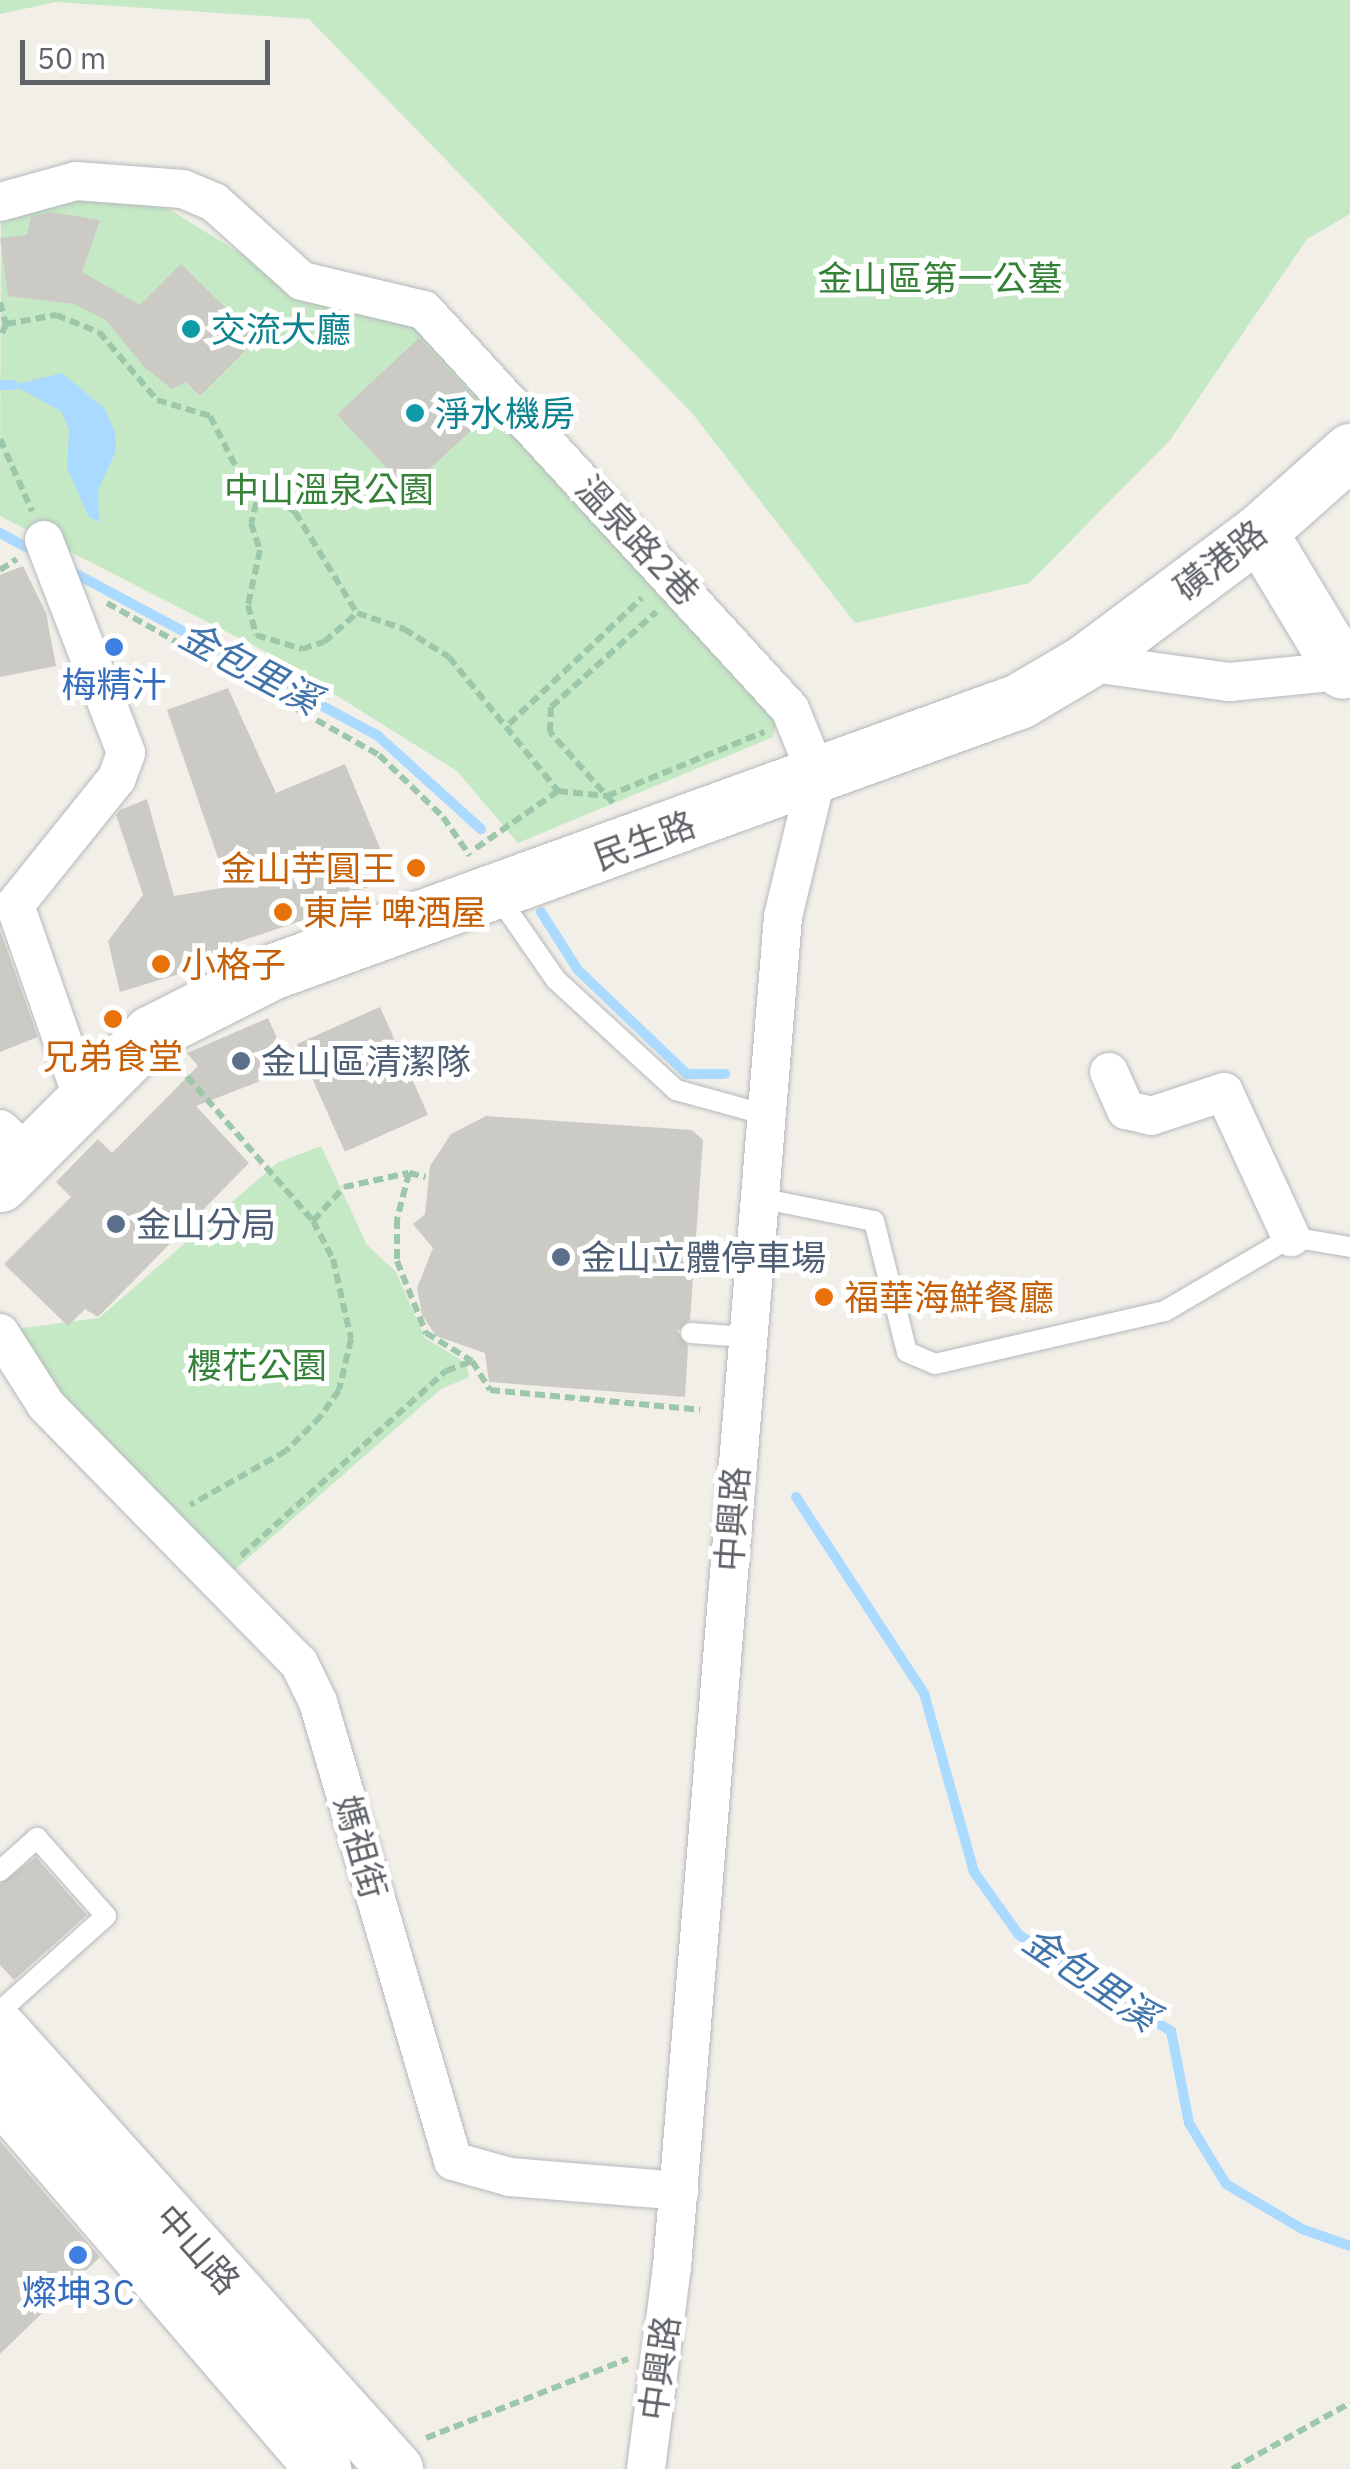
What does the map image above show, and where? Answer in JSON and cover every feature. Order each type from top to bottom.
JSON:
[{"type":"street","name":"溫泉路2巷","points":[[0,202],[76,181],[183,189],[214,202],[302,281],[424,310],[670,586],[790,710],[818,775]]},
{"type":"street","name":"磺港路","points":[[1086,662],[1259,532],[1350,451]]},
{"type":"street","points":[[1086,662],[1230,682],[1346,670],[1259,532]]},
{"type":"street","points":[[44,540],[126,753],[117,778],[15,905],[82,1096]]},
{"type":"street","name":"民生路","points":[[9,1156],[151,1033],[271,972],[482,874],[646,840],[1020,701],[1086,662]]},
{"type":"street","name":"中興路","points":[[646,2469],[679,2191],[783,917],[818,775]]},
{"type":"street","points":[[1109,1072],[1126,1110],[1151,1116],[1224,1092],[1292,1236]]},
{"type":"street","name":"媽祖街","points":[[0,1332],[46,1406]]},
{"type":"street","name":"媽祖街","points":[[0,1376],[46,1406],[299,1664],[318,1702],[453,2160],[510,2177],[679,2191]]},
{"type":"street","name":"中山路","points":[[0,2030],[389,2462]]},
{"type":"street","name":"中山路","points":[[0,2092],[322,2469]]},
{"type":"street","name":"中興路","points":[[672,2266],[672,2469]]},
{"type":"lane","points":[[482,874],[556,980],[676,1090],[766,1115]]},
{"type":"lane","points":[[759,1198],[874,1221],[907,1352],[935,1364],[1165,1311],[1292,1236],[1350,1247]]},
{"type":"lane","points":[[690,1334],[746,1337]]},
{"type":"lane","points":[[0,1871],[37,1838],[106,1916],[0,2011]]},
{"type":"path","points":[[0,302],[6,324],[0,338]]},
{"type":"path","points":[[6,324],[56,315],[99,332],[157,400],[210,416],[239,472],[295,512],[357,613],[404,629],[449,657],[509,724],[558,792],[607,796],[764,732],[797,726]]},
{"type":"path","points":[[0,440],[44,540]]},
{"type":"path","points":[[260,488],[252,523],[260,550],[248,606],[256,635],[302,649],[324,642],[357,613]]},
{"type":"path","points":[[60,582],[379,755],[443,818],[482,874],[558,792]]},
{"type":"path","points":[[509,724],[670,586]]},
{"type":"path","points":[[646,840],[550,732],[551,707],[670,586]]},
{"type":"path","points":[[151,1033],[313,1221],[347,1304],[349,1363],[339,1390],[286,1451],[190,1504]]},
{"type":"path","points":[[313,1221],[344,1187],[409,1174],[426,1177]]},
{"type":"path","points":[[409,1174],[397,1219],[398,1261],[426,1333],[472,1360],[490,1390],[700,1410]]},
{"type":"path","points":[[226,1545],[239,1558],[446,1371],[472,1360]]},
{"type":"path","points":[[177,1491],[202,1518]]},
{"type":"path","points":[[389,2462],[662,2346]]},
{"type":"path","points":[[1232,2469],[1350,2403]]},
{"type":"green space","name":"金山區第一公墓","points":[[0,0],[1350,0],[1350,214],[1307,239],[1170,440],[1029,583],[855,623],[692,413],[309,19],[56,2],[0,14]]},
{"type":"green space","name":"中山溫泉公園","points":[[71,197],[151,198],[309,296],[421,329],[777,717],[773,737],[518,843],[457,771],[272,655],[0,516],[1,214]]},
{"type":"green space","name":"櫻花公園","points":[[321,1146],[367,1245],[396,1272],[425,1338],[466,1363],[469,1377],[441,1389],[232,1572],[32,1371],[7,1330],[99,1318],[277,1163]]},
{"type":"water","points":[[62,373],[105,409],[115,433],[116,451],[98,490],[99,522],[89,517],[67,468],[69,429],[61,411],[13,385]]},
{"type":"building","points":[[50,212],[100,220],[82,272],[140,305],[181,264],[257,339],[200,396],[186,382],[172,389],[145,368],[106,320],[74,304],[8,296],[0,238],[27,235],[31,217]]},
{"type":"building","name":"淨水機房","points":[[419,338],[489,413],[407,490],[337,414]]},
{"type":"building","points":[[23,566],[46,613],[56,666],[0,677],[0,575]]},
{"type":"building","points":[[228,688],[276,793],[345,764],[392,877],[305,913],[307,919],[217,949],[222,961],[120,992],[108,941],[143,895],[116,815],[120,810],[147,799],[174,896],[228,887],[167,710]]},
{"type":"building","points":[[0,930],[38,1037],[0,1052]]},
{"type":"building","points":[[380,1007],[428,1115],[345,1152],[297,1044]]},
{"type":"building","name":"金山分局","points":[[268,1018],[291,1069],[196,1106],[249,1163],[98,1317],[85,1309],[68,1326],[4,1264],[71,1197],[56,1182],[98,1139],[112,1153],[198,1066],[187,1053]]},
{"type":"building","name":"金山立體停車場","points":[[486,1116],[692,1130],[703,1140],[690,1320],[677,1331],[688,1346],[685,1397],[489,1382],[485,1353],[436,1336],[422,1315],[417,1288],[433,1248],[413,1224],[425,1214],[430,1166],[451,1134]]},
{"type":"building","points":[[36,1857],[87,1915],[14,1980],[0,1965],[0,1884]]},
{"type":"building","points":[[0,2141],[100,2257],[0,2354]]},
{"type":"waterway","points":[[0,385],[13,385]]},
{"type":"waterway","name":"金包里溪","points":[[0,533],[39,554]]},
{"type":"waterway","name":"金包里溪","points":[[67,569],[378,736],[481,829]]},
{"type":"waterway","name":"金包里溪","points":[[541,912],[578,970],[687,1074],[725,1074]]},
{"type":"waterway","name":"金包里溪","points":[[796,1497],[924,1693],[974,1872],[1019,1935],[1171,2031],[1189,2123],[1226,2184],[1302,2229],[1350,2246]]},
{"type":"place","name":"交流大廳","points":[[191,329]]},
{"type":"place","name":"淨水機房","points":[[415,413]]},
{"type":"place","name":"梅精汁","points":[[114,647]]},
{"type":"place","name":"金山芋圓王","points":[[416,868]]},
{"type":"place","name":"東岸 啤酒屋","points":[[283,912]]},
{"type":"place","name":"小格子","points":[[161,964]]},
{"type":"place","name":"兄弟食堂","points":[[113,1019]]},
{"type":"place","name":"金山區清潔隊","points":[[241,1061]]},
{"type":"place","name":"金山分局","points":[[116,1224]]},
{"type":"place","name":"金山立體停車場","points":[[561,1257]]},
{"type":"place","name":"福華海鮮餐廳","points":[[824,1297]]},
{"type":"place","name":"燦坤3C","points":[[78,2255]]}]
